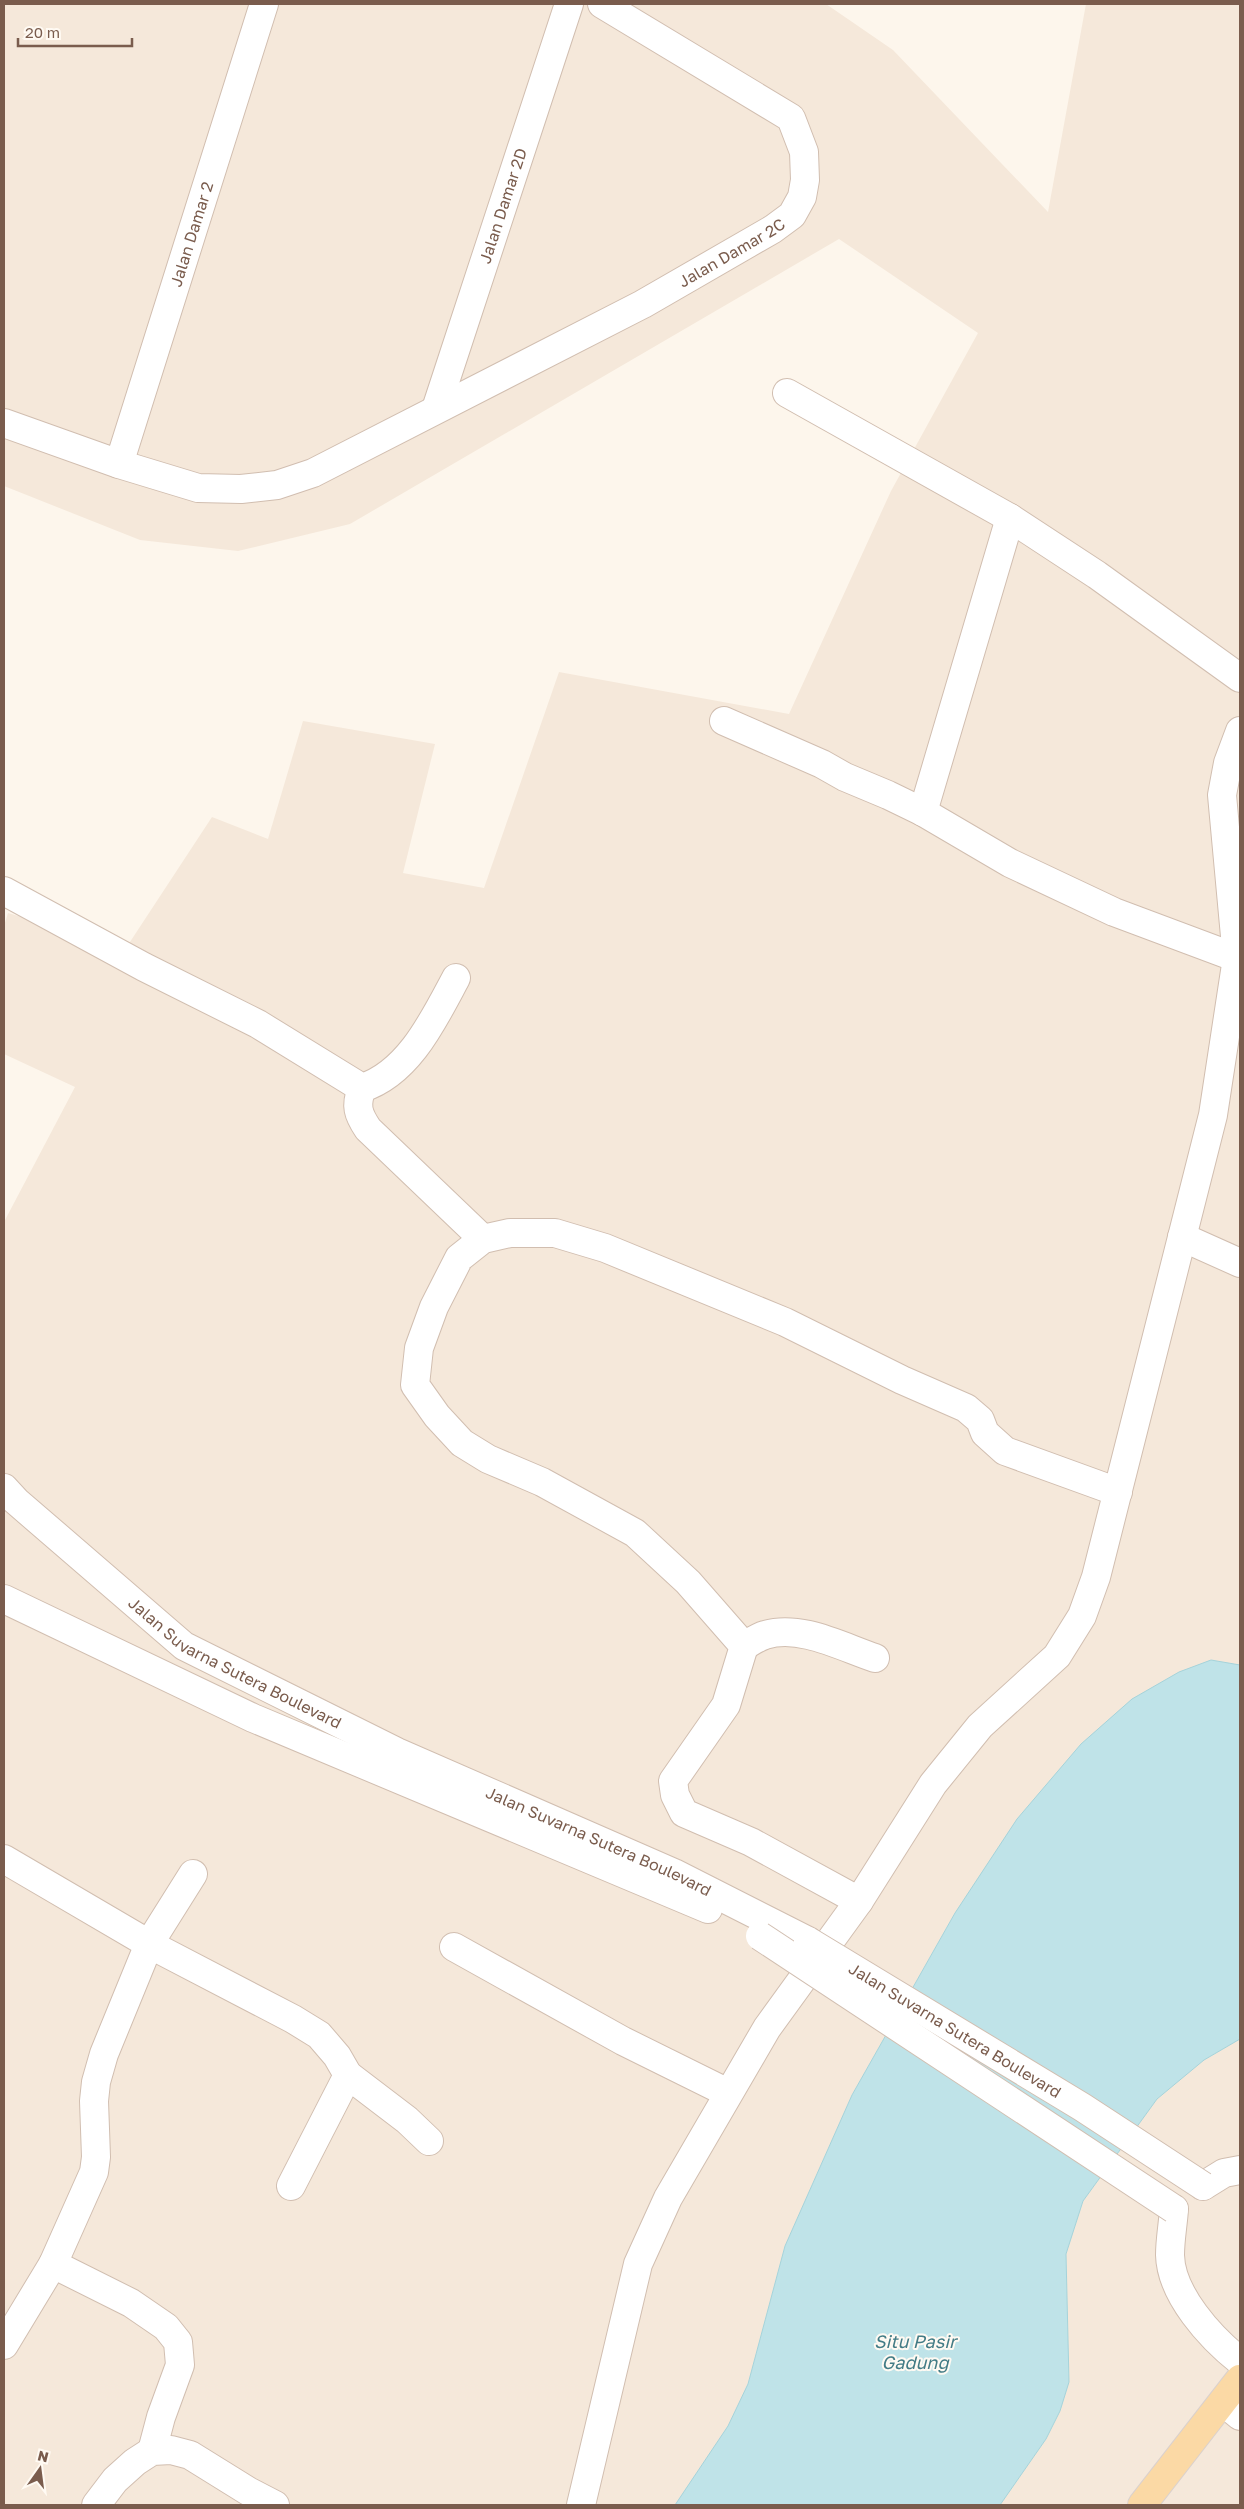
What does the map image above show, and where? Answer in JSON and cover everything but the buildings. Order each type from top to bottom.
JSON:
[{"type":"main road","points":[[1142,2505],[1231,2409],[1240,2379]]},
{"type":"street","name":"Jalan Damar 2","points":[[119,464],[264,4]]},
{"type":"street","name":"Jalan Damar 2D","points":[[436,409],[569,4]]},
{"type":"street","name":"Jalan Damar 2C","points":[[436,409],[643,304],[704,269],[786,220],[792,215],[802,197],[805,180],[804,152],[791,118],[602,4]]},
{"type":"street","points":[[786,393],[1010,518],[1097,575],[1240,678]]},
{"type":"street","points":[[4,423],[119,464],[198,488],[241,489],[277,485],[313,473],[436,409]]},
{"type":"street","points":[[923,812],[1010,518]]},
{"type":"street","points":[[724,721],[923,812],[1010,863],[1114,912],[1237,958]]},
{"type":"street","points":[[581,2505],[638,2264],[668,2198],[767,2028],[859,1901],[933,1784],[980,1726],[1057,1656],[1082,1616],[1096,1577],[1213,1115],[1237,958],[1222,795],[1228,763],[1240,731]]},
{"type":"street","points":[[4,891],[144,967],[258,1024],[362,1088]]},
{"type":"street","points":[[456,978],[419,1042],[379,1082],[362,1088],[356,1102],[358,1114],[368,1129],[483,1239]]},
{"type":"street","points":[[744,1646],[688,1582],[635,1533],[542,1482],[488,1459],[462,1443],[437,1416],[415,1385],[419,1348],[434,1307],[459,1258],[483,1239],[510,1232],[555,1233],[606,1248],[784,1322],[902,1380],[966,1408],[980,1420],[985,1433],[1005,1451],[1118,1492]]},
{"type":"street","points":[[1182,1237],[1240,1262]]},
{"type":"street","name":"Jalan Suvarna Sutera Boulevard","points":[[4,1488],[16,1501],[184,1646],[397,1752],[674,1873],[808,1941],[1082,2106],[1203,2186],[1224,2173],[1240,2170]]},
{"type":"street","points":[[4,1599],[254,1718],[694,1904],[760,1936],[1174,2209],[1170,2256],[1179,2286],[1194,2314],[1212,2336],[1240,2361]]},
{"type":"street","points":[[859,1901],[751,1842],[684,1812],[675,1795],[673,1781],[726,1705],[744,1646],[764,1635],[777,1632],[802,1634],[875,1658]]},
{"type":"street","points":[[4,1859],[149,1944],[293,2019],[319,2035],[337,2056],[348,2075],[407,2120],[429,2141]]},
{"type":"street","points":[[4,2345],[53,2264],[94,2172],[96,2157],[94,2101],[96,2082],[104,2054],[149,1944],[193,1874]]},
{"type":"street","points":[[454,1947],[623,2041],[728,2093]]},
{"type":"street","points":[[291,2186],[348,2075]]},
{"type":"street","points":[[53,2264],[131,2303],[166,2327],[178,2342],[180,2365],[161,2417],[152,2451]]},
{"type":"street","points":[[96,2505],[115,2480],[135,2462],[152,2451],[171,2450],[190,2455],[248,2491],[275,2505]]},
{"type":"shaded area","points":[[4,4],[826,4],[893,50],[1048,212],[1086,4],[1240,4],[1240,1665],[1211,1660],[955,1913],[852,2095],[785,2246],[748,2384],[728,2426],[675,2505],[4,2505],[4,1222],[75,1087],[4,1054],[4,926],[8,913],[126,948],[212,817],[268,839],[303,721],[435,744],[403,873],[484,888],[559,672],[789,714],[891,491],[978,333],[839,239],[350,524],[238,551],[140,540],[4,486]]},
{"type":"shaded area","points":[[1240,2039],[1240,2505],[1000,2505],[1046,2439],[1060,2411],[1069,2382],[1066,2254],[1083,2201],[1157,2099],[1204,2060]]},
{"type":"water","name":"Situ Pasir Gadung","points":[[1211,1660],[1240,1665],[1240,2039],[1204,2060],[1157,2099],[1083,2201],[1066,2254],[1069,2382],[1060,2411],[1046,2439],[1000,2505],[675,2505],[728,2426],[748,2384],[785,2246],[852,2095],[955,1913],[1017,1819],[1081,1744],[1132,1699],[1179,1672]]}]
